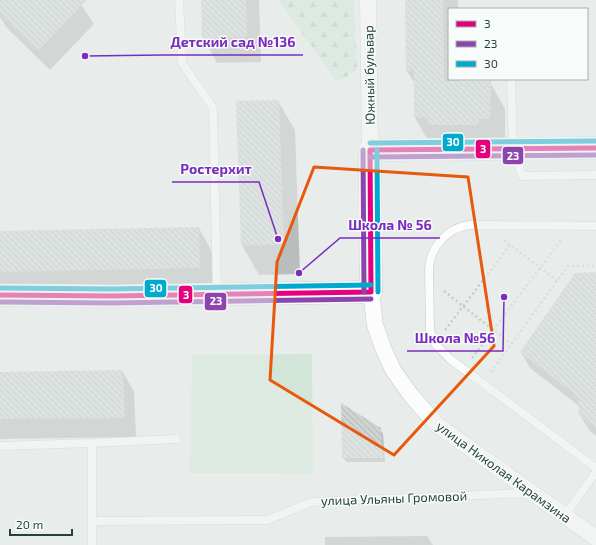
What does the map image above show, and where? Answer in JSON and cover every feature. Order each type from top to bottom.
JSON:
[{"type":"street","name":"Южный бульвар","points":[[368,0],[370,150]]},
{"type":"street","points":[[370,150],[596,148]]},
{"type":"street","name":"улица Николая Карамзина","points":[[370,150],[371,292],[375,326],[393,370],[410,394],[437,425],[596,538]]},
{"type":"street","points":[[0,295],[217,295],[371,292]]},
{"type":"lane","points":[[179,0],[182,63],[213,108],[217,295]]},
{"type":"lane","points":[[511,80],[512,149],[522,176],[596,175]]},
{"type":"lane","points":[[596,226],[460,226],[453,230],[439,243],[430,260],[429,319],[432,338],[436,345],[450,359],[596,468]]},
{"type":"lane","points":[[0,446],[176,439]]},
{"type":"lane","points":[[92,443],[92,545]]},
{"type":"lane","points":[[565,515],[596,472]]},
{"type":"lane","name":"улица Ульяны Громовой","points":[[92,521],[267,520],[311,502],[531,493]]},
{"type":"path","points":[[499,236],[557,281]]},
{"type":"path","points":[[470,360],[564,236],[557,236]]},
{"type":"path","points":[[441,328],[442,334],[510,245]]},
{"type":"path","points":[[489,374],[568,266],[596,266]]},
{"type":"path","points":[[440,289],[511,344]]},
{"type":"highlighted area","points":[[314,167],[468,177],[494,346],[394,455],[270,380],[277,262]]},
{"type":"green space","points":[[278,0],[354,0],[357,70],[337,82]]},
{"type":"green space","points":[[312,354],[313,474],[190,473],[192,355]]},
{"type":"building","points":[[0,0],[87,0],[38,51],[0,14]]},
{"type":"building","points":[[201,0],[246,0],[247,37],[202,38]]},
{"type":"building","points":[[405,0],[443,0],[444,81],[491,81],[490,119],[479,119],[479,125],[428,125],[428,118],[414,118],[414,71],[406,71]]},
{"type":"building","points":[[279,100],[284,244],[241,246],[236,101]]},
{"type":"building","points":[[199,227],[200,268],[0,272],[0,231]]},
{"type":"building","points":[[596,272],[596,428],[579,415],[578,397],[520,352],[575,273]]},
{"type":"building","points":[[123,370],[125,418],[0,419],[0,372]]},
{"type":"building","points":[[341,403],[381,428],[383,458],[342,458]]},
{"type":"transit line","name":"30","points":[[370,143],[596,141]]},
{"type":"transit line","name":"3","points":[[370,150],[596,148]]},
{"type":"transit line","name":"23","points":[[363,150],[364,292]]},
{"type":"transit line","name":"3","points":[[370,150],[371,292]]},
{"type":"transit line","name":"30","points":[[377,150],[378,292]]},
{"type":"transit line","name":"23","points":[[370,157],[596,155]]},
{"type":"transit line","name":"30","points":[[0,288],[111,289],[371,285]]},
{"type":"transit line","name":"3","points":[[0,295],[111,296],[371,292]]},
{"type":"transit line","name":"23","points":[[0,302],[111,303],[371,299]]},
{"type":"place","name":"Детский сад №136","points":[[85,56]]},
{"type":"place","name":"Ростерхит","points":[[278,239]]},
{"type":"place","name":"Школа № 56","points":[[299,273]]},
{"type":"place","name":"Школа №56","points":[[504,297]]}]
